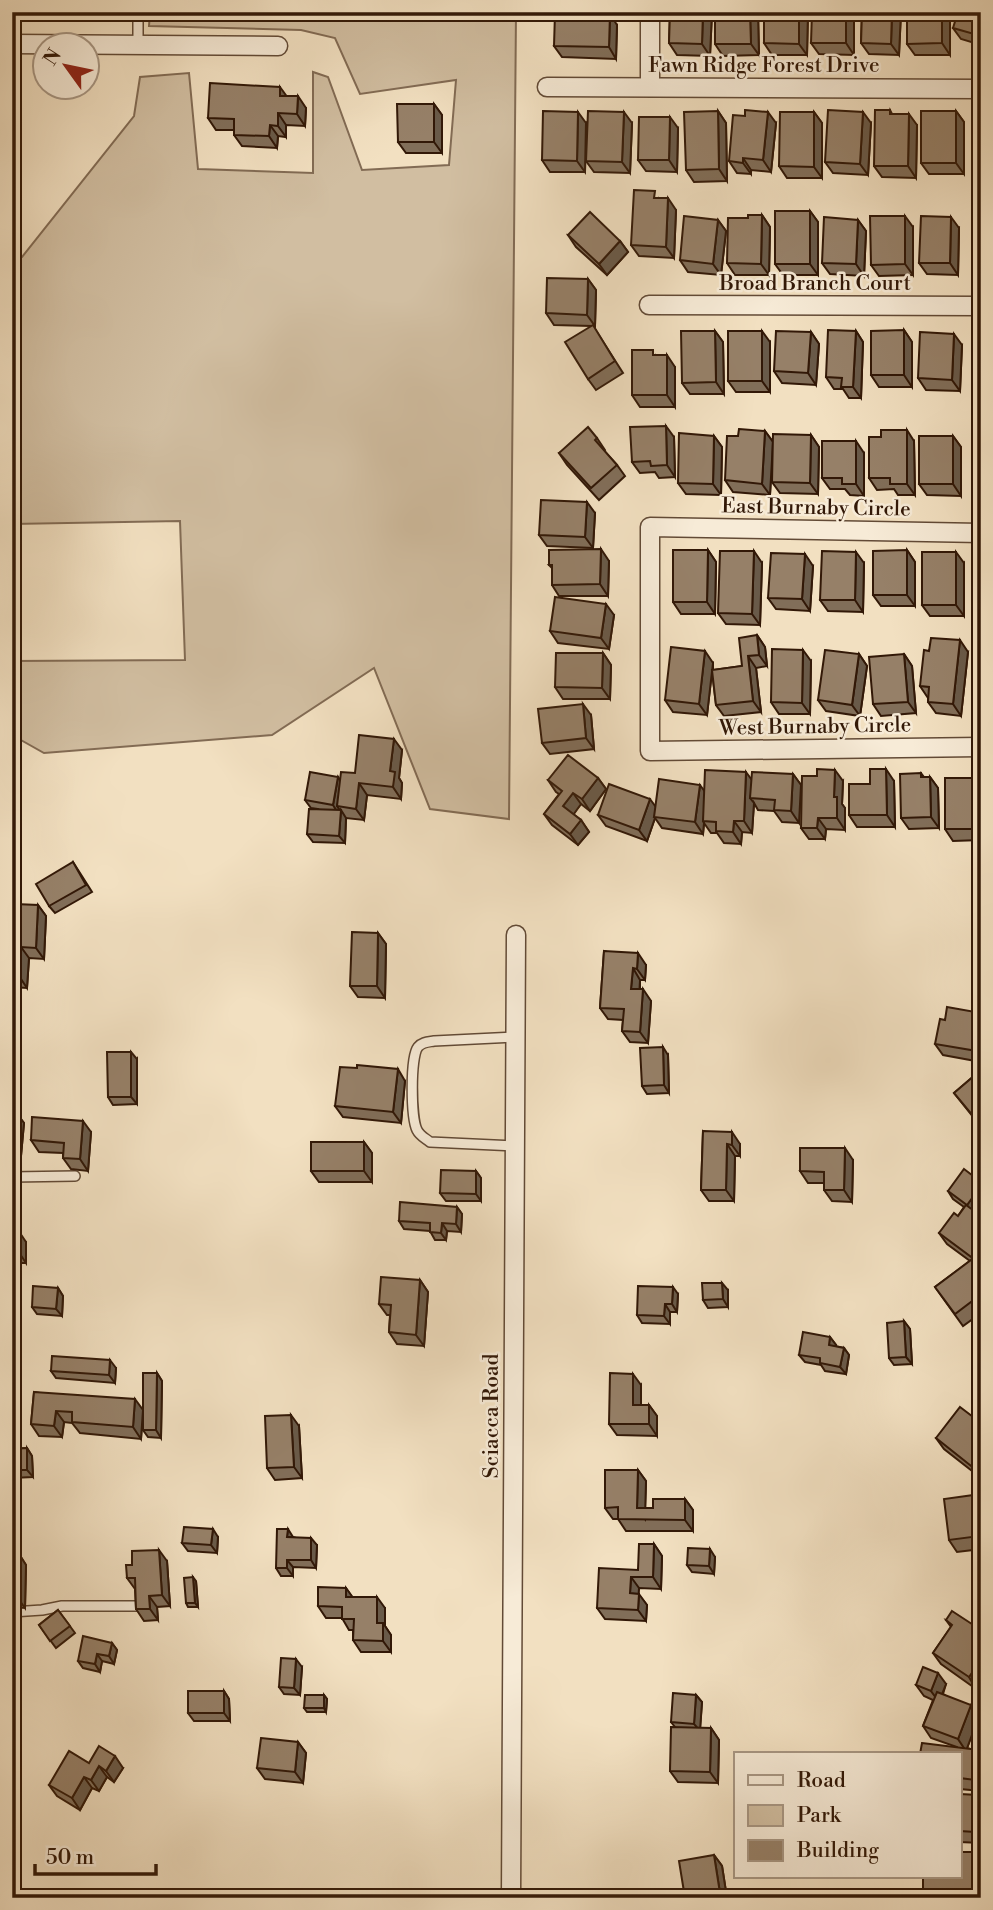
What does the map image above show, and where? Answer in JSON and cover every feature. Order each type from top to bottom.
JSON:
[{"type":"street","points":[[650,12],[650,87]]},
{"type":"street","points":[[12,44],[278,46]]},
{"type":"street","name":"Fawn Ridge Forest Drive","points":[[547,87],[981,89]]},
{"type":"street","name":"Broad Branch Court","points":[[649,305],[981,306]]},
{"type":"street","name":"East Burnaby Circle","points":[[650,751],[650,527],[981,533]]},
{"type":"street","name":"West Burnaby Circle","points":[[650,751],[981,747]]},
{"type":"street","name":"Sciacca Road","points":[[511,1898],[516,935]]},
{"type":"lane","points":[[138,12],[138,45]]},
{"type":"lane","points":[[515,1146],[430,1142],[417,1129],[413,1094],[414,1059],[416,1049],[422,1044],[434,1041],[516,1037]]},
{"type":"lane","points":[[12,1177],[75,1176]]},
{"type":"lane","points":[[12,1612],[62,1606],[139,1606]]},
{"type":"green space","points":[[150,12],[516,12],[509,819],[430,809],[374,668],[272,735],[44,753],[12,735],[12,661],[185,660],[180,521],[12,524],[12,257],[22,257],[134,116],[140,77],[189,73],[198,169],[313,173],[313,72],[328,77],[362,170],[449,165],[456,80],[360,94],[335,38],[301,30],[149,26]]},
{"type":"building","points":[[670,12],[703,12],[702,44],[669,43]]},
{"type":"building","points":[[715,12],[750,12],[751,44],[715,44]]},
{"type":"building","points":[[764,12],[799,12],[799,44],[764,43]]},
{"type":"building","points":[[812,12],[846,12],[846,43],[811,43]]},
{"type":"building","points":[[862,12],[892,12],[891,44],[861,43]]},
{"type":"building","points":[[907,12],[942,12],[942,43],[907,44]]},
{"type":"building","points":[[958,12],[981,12],[981,36],[953,28]]},
{"type":"building","points":[[555,13],[610,14],[609,47],[554,46]]},
{"type":"building","points":[[210,83],[280,87],[280,96],[298,96],[297,114],[278,113],[278,126],[270,125],[269,136],[234,135],[234,119],[208,118]]},
{"type":"building","points":[[397,104],[434,104],[434,142],[398,142]]},
{"type":"building","points":[[745,110],[768,112],[763,160],[743,158],[743,163],[729,161],[733,115],[745,116]]},
{"type":"building","points":[[828,110],[863,112],[860,164],[825,162]]},
{"type":"building","points":[[875,110],[890,110],[890,114],[909,114],[908,166],[874,166]]},
{"type":"building","points":[[543,111],[578,112],[577,161],[542,160]]},
{"type":"building","points":[[588,111],[624,112],[622,162],[586,161]]},
{"type":"building","points":[[718,111],[719,169],[686,170],[684,112]]},
{"type":"building","points":[[921,111],[956,111],[956,163],[921,163]]},
{"type":"building","points":[[780,112],[814,112],[814,167],[779,166]]},
{"type":"building","points":[[639,117],[670,117],[669,160],[638,160]]},
{"type":"building","points":[[634,190],[655,191],[654,198],[668,198],[666,247],[631,245]]},
{"type":"building","points":[[775,211],[810,211],[810,264],[775,264]]},
{"type":"building","points":[[590,212],[620,241],[599,264],[568,235]]},
{"type":"building","points":[[748,215],[762,215],[761,264],[727,263],[728,218],[748,218]]},
{"type":"building","points":[[684,216],[718,220],[713,264],[680,260]]},
{"type":"building","points":[[870,216],[905,216],[905,264],[871,265]]},
{"type":"building","points":[[921,216],[951,217],[950,263],[919,263]]},
{"type":"building","points":[[824,217],[858,220],[856,264],[822,263]]},
{"type":"building","points":[[547,278],[588,279],[587,315],[546,313]]},
{"type":"building","points":[[593,325],[615,361],[588,379],[565,342]]},
{"type":"building","points":[[828,330],[856,331],[853,387],[841,387],[842,378],[826,377]]},
{"type":"building","points":[[904,330],[904,375],[871,375],[871,331]]},
{"type":"building","points":[[681,331],[715,331],[716,382],[682,383]]},
{"type":"building","points":[[728,331],[762,331],[762,381],[728,381]]},
{"type":"building","points":[[776,331],[811,332],[808,373],[774,371]]},
{"type":"building","points":[[920,332],[954,334],[952,380],[918,378]]},
{"type":"building","points":[[632,350],[653,350],[653,355],[667,355],[667,395],[632,395]]},
{"type":"building","points":[[666,426],[667,465],[651,466],[650,461],[632,462],[630,427]]},
{"type":"building","points":[[588,427],[597,438],[595,440],[617,465],[591,488],[559,453]]},
{"type":"building","points":[[739,429],[765,431],[762,484],[725,480],[727,436],[738,436]]},
{"type":"building","points":[[881,430],[907,430],[907,484],[890,484],[890,478],[869,478],[869,437],[881,437]]},
{"type":"building","points":[[679,433],[714,436],[713,484],[678,483]]},
{"type":"building","points":[[773,434],[811,435],[810,483],[772,482]]},
{"type":"building","points":[[919,436],[953,436],[953,484],[919,484]]},
{"type":"building","points":[[822,441],[856,441],[856,484],[842,484],[842,478],[822,478]]},
{"type":"building","points":[[541,500],[587,502],[585,537],[539,535]]},
{"type":"building","points":[[601,549],[600,584],[552,585],[549,550]]},
{"type":"building","points":[[673,550],[708,550],[707,602],[673,602]]},
{"type":"building","points":[[907,550],[907,595],[873,595],[873,551]]},
{"type":"building","points":[[720,551],[754,551],[752,614],[718,613]]},
{"type":"building","points":[[822,551],[856,552],[855,600],[820,600]]},
{"type":"building","points":[[922,552],[956,552],[956,605],[922,605]]},
{"type":"building","points":[[771,553],[805,554],[802,599],[768,598]]},
{"type":"building","points":[[555,597],[606,604],[601,638],[550,631]]},
{"type":"building","points":[[757,635],[759,655],[748,656],[753,701],[716,705],[712,670],[742,666],[739,638]]},
{"type":"building","points":[[931,638],[960,640],[953,704],[928,702],[929,687],[920,686],[924,650],[929,651]]},
{"type":"building","points":[[671,647],[705,651],[699,704],[665,700]]},
{"type":"building","points":[[772,649],[803,650],[802,703],[771,702]]},
{"type":"building","points":[[825,650],[859,654],[852,705],[818,700]]},
{"type":"building","points":[[556,653],[603,653],[602,688],[555,687]]},
{"type":"building","points":[[904,654],[908,702],[873,704],[869,657]]},
{"type":"building","points":[[583,704],[586,738],[542,743],[538,709]]},
{"type":"building","points":[[359,735],[394,739],[390,771],[395,772],[393,787],[359,783],[356,809],[337,806],[341,772],[355,773]]},
{"type":"building","points":[[568,755],[598,778],[582,799],[573,793],[563,806],[581,820],[570,834],[544,814],[562,791],[548,780]]},
{"type":"building","points":[[817,769],[835,770],[834,797],[837,797],[837,818],[818,818],[817,828],[801,828],[802,776],[817,776]]},
{"type":"building","points":[[870,769],[886,769],[887,815],[849,815],[849,784],[870,784]]},
{"type":"building","points":[[705,770],[746,772],[744,821],[734,821],[733,832],[716,831],[716,822],[703,821]]},
{"type":"building","points":[[310,772],[338,777],[333,805],[305,800]]},
{"type":"building","points":[[752,772],[793,774],[791,811],[774,810],[775,800],[750,798]]},
{"type":"building","points":[[921,773],[921,777],[930,777],[931,817],[901,818],[900,774]]},
{"type":"building","points":[[945,778],[979,778],[979,829],[945,829]]},
{"type":"building","points":[[659,779],[700,785],[695,822],[654,817]]},
{"type":"building","points":[[609,784],[650,799],[639,830],[598,815]]},
{"type":"building","points":[[309,809],[341,810],[339,836],[307,834]]},
{"type":"building","points":[[73,862],[86,885],[49,906],[36,884]]},
{"type":"building","points":[[15,904],[38,905],[36,948],[21,947],[19,976],[12,976],[12,919]]},
{"type":"building","points":[[352,932],[378,933],[377,986],[350,986]]},
{"type":"building","points":[[604,951],[638,953],[631,989],[643,989],[640,1032],[622,1031],[624,1009],[600,1008]]},
{"type":"building","points":[[947,1007],[981,1013],[977,1051],[935,1044],[940,1019],[945,1020]]},
{"type":"building","points":[[663,1047],[664,1085],[642,1086],[640,1048]]},
{"type":"building","points":[[107,1052],[131,1052],[131,1097],[108,1097]]},
{"type":"building","points":[[357,1065],[398,1069],[393,1112],[335,1106],[340,1067],[357,1068]]},
{"type":"building","points":[[981,1070],[981,1120],[978,1122],[954,1093]]},
{"type":"building","points":[[32,1117],[83,1121],[80,1159],[63,1158],[64,1143],[31,1140]]},
{"type":"building","points":[[703,1131],[732,1132],[732,1145],[727,1144],[726,1190],[701,1190]]},
{"type":"building","points":[[311,1142],[364,1142],[364,1171],[311,1171]]},
{"type":"building","points":[[800,1148],[845,1148],[844,1190],[824,1190],[824,1172],[800,1171]]},
{"type":"building","points":[[964,1169],[981,1182],[967,1205],[948,1191]]},
{"type":"building","points":[[441,1170],[476,1171],[476,1194],[440,1193]]},
{"type":"building","points":[[400,1202],[457,1207],[456,1224],[442,1223],[441,1233],[430,1232],[430,1223],[399,1221]]},
{"type":"building","points":[[966,1205],[981,1216],[981,1250],[974,1259],[939,1233],[954,1213],[958,1216]]},
{"type":"building","points":[[12,1230],[18,1230],[18,1251],[12,1251]]},
{"type":"building","points":[[971,1260],[981,1273],[981,1307],[975,1299],[955,1314],[935,1287]]},
{"type":"building","points":[[381,1277],[420,1280],[416,1335],[389,1332],[391,1305],[379,1304]]},
{"type":"building","points":[[702,1283],[722,1283],[723,1299],[703,1300]]},
{"type":"building","points":[[33,1286],[58,1288],[56,1309],[32,1307]]},
{"type":"building","points":[[638,1286],[673,1287],[672,1304],[665,1304],[664,1316],[637,1315]]},
{"type":"building","points":[[904,1321],[906,1357],[889,1358],[887,1323]]},
{"type":"building","points":[[803,1332],[830,1337],[829,1345],[844,1348],[840,1367],[820,1363],[820,1358],[799,1355]]},
{"type":"building","points":[[52,1356],[110,1360],[109,1375],[51,1371]]},
{"type":"building","points":[[143,1373],[157,1373],[156,1430],[143,1430]]},
{"type":"building","points":[[610,1373],[633,1374],[633,1405],[649,1405],[649,1424],[609,1424]]},
{"type":"building","points":[[34,1392],[135,1399],[133,1427],[72,1422],[72,1412],[56,1411],[54,1426],[31,1424]]},
{"type":"building","points":[[960,1407],[981,1423],[980,1473],[936,1438]]},
{"type":"building","points":[[291,1415],[294,1467],[267,1468],[265,1416]]},
{"type":"building","points":[[27,1448],[27,1470],[12,1470],[12,1449]]},
{"type":"building","points":[[605,1470],[638,1470],[637,1508],[653,1508],[653,1499],[685,1499],[685,1520],[618,1519],[618,1507],[605,1508]]},
{"type":"building","points":[[981,1494],[981,1516],[978,1517],[980,1536],[949,1540],[944,1499]]},
{"type":"building","points":[[184,1527],[213,1529],[211,1545],[182,1543]]},
{"type":"building","points":[[277,1529],[288,1529],[287,1537],[311,1538],[311,1560],[287,1560],[287,1568],[276,1568]]},
{"type":"building","points":[[639,1544],[654,1544],[653,1577],[631,1577],[630,1593],[639,1594],[638,1610],[597,1608],[599,1568],[638,1570]]},
{"type":"building","points":[[688,1548],[710,1549],[709,1566],[687,1565]]},
{"type":"building","points":[[159,1550],[162,1595],[149,1596],[150,1609],[136,1609],[135,1578],[127,1578],[126,1565],[132,1565],[132,1551]]},
{"type":"building","points":[[12,1554],[19,1554],[17,1597],[12,1596]]},
{"type":"building","points":[[193,1577],[195,1603],[186,1603],[184,1578]]},
{"type":"building","points":[[318,1587],[346,1588],[346,1597],[377,1597],[377,1623],[383,1623],[383,1641],[353,1640],[354,1619],[342,1619],[342,1607],[318,1606]]},
{"type":"building","points":[[58,1610],[70,1626],[50,1641],[39,1625]]},
{"type":"building","points":[[952,1611],[981,1630],[981,1660],[969,1677],[933,1653],[952,1625],[946,1620]]},
{"type":"building","points":[[83,1636],[112,1643],[109,1656],[97,1654],[95,1664],[78,1661]]},
{"type":"building","points":[[281,1658],[296,1659],[294,1688],[279,1687]]},
{"type":"building","points":[[923,1667],[938,1673],[931,1691],[916,1685]]},
{"type":"building","points":[[188,1691],[224,1691],[224,1713],[188,1713]]},
{"type":"building","points":[[937,1692],[971,1705],[958,1739],[923,1726]]},
{"type":"building","points":[[673,1693],[696,1695],[694,1724],[671,1722]]},
{"type":"building","points":[[305,1695],[324,1695],[324,1708],[304,1708]]},
{"type":"building","points":[[671,1727],[711,1728],[710,1772],[670,1771]]},
{"type":"building","points":[[261,1738],[298,1742],[295,1772],[257,1768]]},
{"type":"building","points":[[922,1743],[979,1750],[975,1780],[962,1778],[962,1752],[920,1752]]},
{"type":"building","points":[[99,1746],[115,1756],[106,1771],[99,1766],[91,1780],[84,1777],[72,1798],[49,1785],[69,1751],[89,1763]]},
{"type":"building","points":[[962,1794],[978,1795],[975,1832],[962,1831]]},
{"type":"building","points":[[962,1852],[978,1852],[977,1894],[923,1894],[923,1878],[962,1878]]},
{"type":"building","points":[[714,1855],[720,1893],[685,1898],[679,1861]]}]
